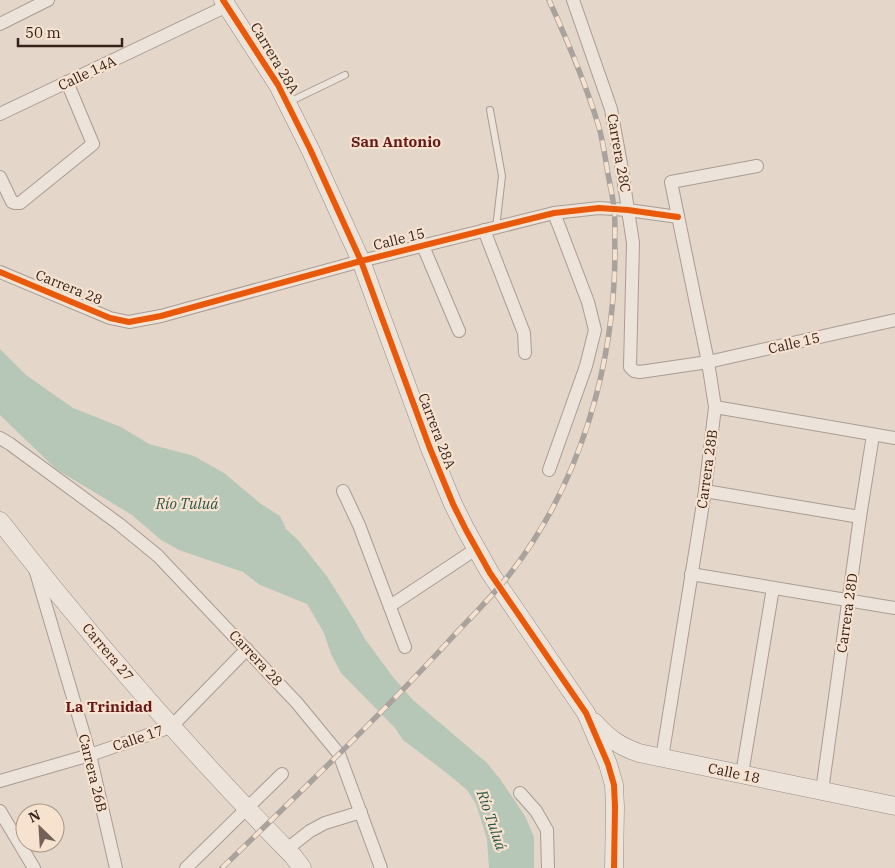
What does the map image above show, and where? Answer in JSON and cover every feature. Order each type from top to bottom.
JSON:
[{"type":"street","points":[[0,24],[48,0]]},
{"type":"street","name":"Carrera 28C","points":[[573,0],[612,109],[633,243],[630,367],[634,371]]},
{"type":"street","name":"Calle 14A","points":[[0,114],[225,3]]},
{"type":"street","name":"Carrera 28A","points":[[225,3],[260,55],[288,103],[361,261],[442,480],[453,504],[476,549],[586,713],[600,744],[614,785],[614,868]]},
{"type":"street","points":[[0,177],[12,202],[20,203],[93,144],[66,82]]},
{"type":"street","name":"Carrera 28B","points":[[662,758],[705,491],[715,407],[708,362],[671,182],[757,166]]},
{"type":"street","name":"Calle 15","points":[[129,322],[161,316],[361,261],[554,213],[599,208],[678,217]]},
{"type":"street","points":[[548,470],[586,366],[595,330],[588,302],[554,213]]},
{"type":"street","points":[[490,229],[524,333],[525,353]]},
{"type":"street","points":[[423,246],[459,331]]},
{"type":"street","name":"Carrera 28","points":[[0,272],[110,318],[129,322]]},
{"type":"street","name":"Calle 15","points":[[634,371],[640,372],[708,362],[895,320]]},
{"type":"street","points":[[715,407],[895,438]]},
{"type":"street","name":"Carrera 28D","points":[[822,791],[873,435]]},
{"type":"street","name":"Carrera 28","points":[[0,438],[141,541],[158,556],[297,703],[339,754],[381,868]]},
{"type":"street","points":[[343,491],[359,525],[405,647]]},
{"type":"street","points":[[705,491],[860,517]]},
{"type":"street","name":"Carrera 27","points":[[0,521],[33,564],[171,727],[302,868]]},
{"type":"street","points":[[390,606],[476,549]]},
{"type":"street","name":"Carrera 26B","points":[[33,564],[90,755],[116,868]]},
{"type":"street","points":[[691,574],[895,608]]},
{"type":"street","points":[[742,774],[773,588]]},
{"type":"street","name":"Calle 17","points":[[0,780],[90,755],[171,727],[247,649]]},
{"type":"street","name":"Calle 18","points":[[586,713],[610,738],[622,747],[638,753],[895,806]]},
{"type":"street","points":[[610,774],[618,758],[627,754],[638,753]]},
{"type":"street","points":[[186,868],[282,774]]},
{"type":"street","points":[[520,793],[536,811],[547,830],[548,868]]},
{"type":"street","points":[[0,811],[34,868]]},
{"type":"street","points":[[287,850],[325,823],[361,812]]},
{"type":"lane","points":[[288,103],[345,75]]},
{"type":"lane","points":[[490,110],[502,176],[490,229]]},
{"type":"water","name":"Río Tuluá","points":[[0,349],[26,375],[73,408],[121,427],[149,444],[194,456],[224,473],[261,504],[280,516],[286,529],[299,541],[328,578],[365,639],[393,677],[413,700],[487,763],[500,779],[525,816],[534,837],[534,868],[489,868],[487,839],[476,804],[467,790],[403,740],[395,728],[341,673],[331,654],[324,633],[307,604],[260,585],[243,572],[179,550],[161,540],[132,515],[56,469],[0,415]]},
{"type":"railway","points":[[222,868],[392,701],[502,584],[534,540],[556,502],[574,463],[589,422],[608,336],[613,293],[615,219],[603,142],[598,124],[582,76],[549,0]]},
{"type":"cycle path","points":[[223,0],[278,85],[310,149],[361,261],[429,446],[466,530],[490,573],[586,713],[608,764],[614,785],[614,868]]},
{"type":"cycle path","points":[[0,272],[110,318],[129,322],[161,316],[361,261],[554,213],[599,208],[678,217]]},
{"type":"district","name":"San Antonio","points":[[396,141]]},
{"type":"district","name":"La Trinidad","points":[[109,706]]}]
